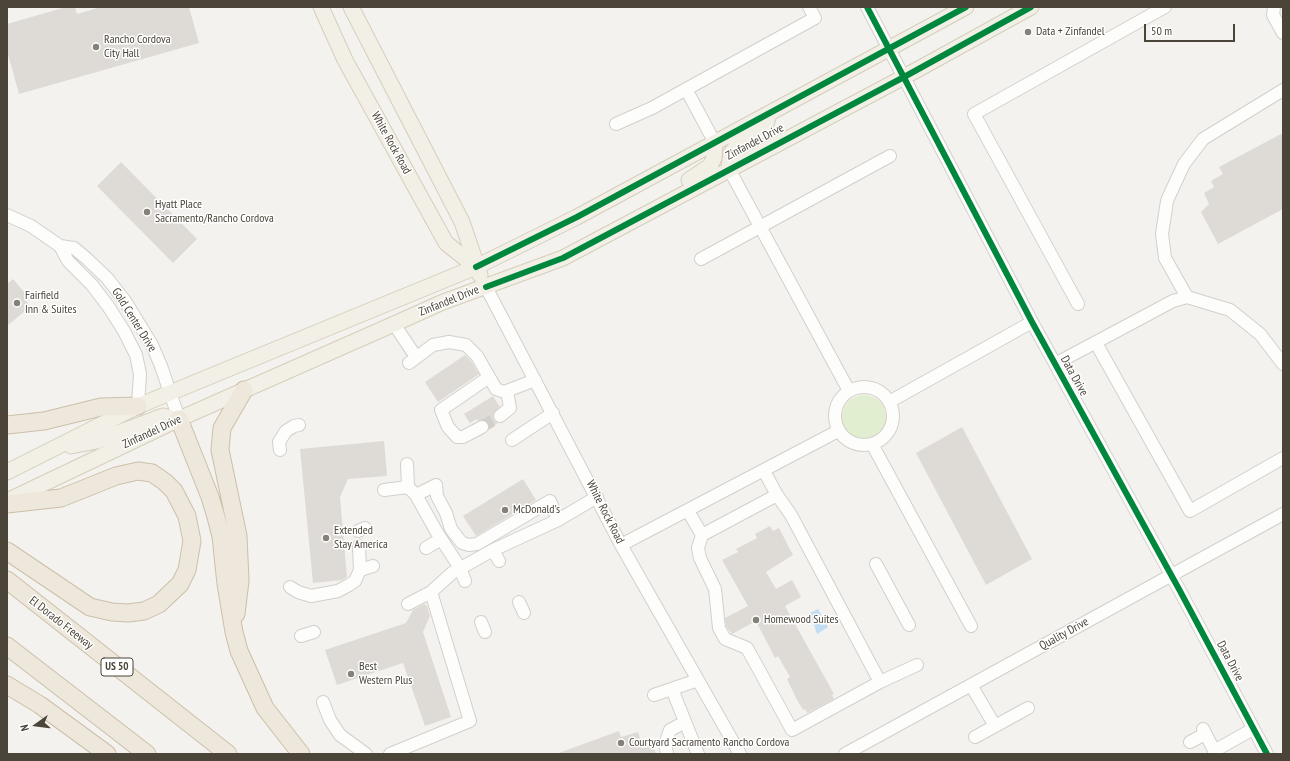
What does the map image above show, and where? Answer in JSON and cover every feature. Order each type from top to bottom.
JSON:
[{"type":"highway","points":[[234,632],[240,581],[238,536],[235,514],[220,450],[222,428],[244,390]]},
{"type":"highway","points":[[7,425],[44,421],[100,407],[138,406]]},
{"type":"highway","points":[[179,419],[210,497],[216,517],[221,536],[226,584],[234,632],[247,670],[265,708],[278,727],[301,754]]},
{"type":"highway","points":[[7,503],[61,498],[116,476],[138,471],[152,473],[165,482],[174,491],[187,516],[192,541],[187,570],[180,584],[159,604],[144,610],[128,613],[112,612],[90,607],[7,551]]},
{"type":"highway","name":"El Dorado Freeway","points":[[7,580],[228,754]]},
{"type":"highway","points":[[7,646],[146,754]]},
{"type":"highway","points":[[7,685],[40,705],[106,754]]},
{"type":"main road","name":"White Rock Road","points":[[321,7],[345,60],[446,243],[476,267]]},
{"type":"main road","name":"White Rock Road","points":[[351,7],[462,222],[476,267],[486,287]]},
{"type":"main road","name":"Zinfandel Drive","points":[[7,472],[138,406],[476,267],[577,217],[966,7]]},
{"type":"main road","name":"Zinfandel Drive","points":[[7,503],[179,419],[443,302],[563,258],[904,77],[1031,7]]},
{"type":"main road","points":[[729,169],[731,153],[739,144],[766,128],[769,114]]},
{"type":"main road","points":[[601,237],[609,222],[700,173],[710,166],[714,158],[715,143]]},
{"type":"main road","points":[[54,449],[97,441],[163,416],[179,419]]},
{"type":"street","points":[[616,124],[652,108],[814,18],[809,7]]},
{"type":"street","name":"Data Drive","points":[[867,7],[1032,322],[1172,575],[1267,754]]},
{"type":"street","points":[[1078,304],[974,114],[1165,7]]},
{"type":"street","points":[[1274,7],[1273,15],[1283,33]]},
{"type":"street","points":[[686,89],[715,143]]},
{"type":"street","points":[[1187,297],[1165,258],[1162,234],[1167,201],[1170,194],[1184,164],[1203,139],[1283,90]]},
{"type":"street","points":[[701,259],[890,156]]},
{"type":"street","points":[[729,169],[849,391]]},
{"type":"street","name":"Gold Center Drive","points":[[7,215],[31,226],[60,246],[74,248],[107,278],[125,301],[152,345],[161,366],[179,419]]},
{"type":"street","name":"Gold Center Drive","points":[[60,246],[68,261],[92,285],[108,306],[133,349],[140,374],[138,406]]},
{"type":"street","name":"White Rock Road","points":[[486,287],[621,545],[740,754]]},
{"type":"street","points":[[1055,364],[1173,301],[1187,297],[1230,310],[1260,334],[1283,364]]},
{"type":"street","points":[[889,402],[1032,322]]},
{"type":"street","points":[[394,324],[412,360],[433,345],[449,342],[466,344],[477,356],[496,388],[504,392],[535,380]]},
{"type":"street","points":[[1096,342],[1190,511],[1283,458]]},
{"type":"street","points":[[482,427],[463,437],[457,437],[448,427],[441,410],[489,377]]},
{"type":"street","points":[[860,387],[871,388],[881,393],[889,402],[892,413],[892,424],[887,434],[878,442],[867,445],[856,444],[846,439],[838,431],[835,420],[836,408],[840,398],[849,391],[860,387]]},
{"type":"street","points":[[500,416],[510,408],[507,391]]},
{"type":"street","points":[[512,440],[553,413]]},
{"type":"street","points":[[280,450],[279,442],[286,431],[299,425]]},
{"type":"street","points":[[621,545],[838,431]]},
{"type":"street","points":[[872,444],[971,626]]},
{"type":"street","points":[[407,464],[416,510],[441,539],[460,568],[465,581]]},
{"type":"street","points":[[764,471],[777,496],[791,515],[880,682]]},
{"type":"street","points":[[384,490],[412,491],[436,485],[437,496],[443,506],[456,537],[462,543],[469,545],[476,544],[550,501],[558,520]]},
{"type":"street","points":[[777,496],[702,535],[698,548],[700,558],[715,589],[719,628],[726,639],[747,648],[792,730],[916,664]]},
{"type":"street","points":[[408,604],[431,592],[452,573],[460,568],[494,550],[558,520],[597,497]]},
{"type":"street","points":[[688,511],[702,535]]},
{"type":"street","name":"Quality Drive","points":[[845,754],[1283,514]]},
{"type":"street","points":[[426,548],[441,539]]},
{"type":"street","points":[[290,587],[298,592],[311,596],[338,591],[355,581],[360,570],[359,546]]},
{"type":"street","points":[[494,550],[499,561]]},
{"type":"street","points":[[876,564],[909,625]]},
{"type":"street","points":[[360,570],[373,566]]},
{"type":"street","points":[[390,754],[470,720],[431,592]]},
{"type":"street","points":[[519,602],[524,613]]},
{"type":"street","points":[[301,636],[314,632]]},
{"type":"street","points":[[654,695],[698,680]]},
{"type":"street","points":[[971,685],[995,726]]},
{"type":"street","points":[[672,689],[698,754]]},
{"type":"street","points":[[323,702],[330,720],[340,735],[366,754]]},
{"type":"street","points":[[975,737],[1028,708]]},
{"type":"street","points":[[667,753],[665,744],[670,730],[685,722]]},
{"type":"street","points":[[1190,742],[1204,731],[1215,753],[1253,728]]},
{"type":"green space","points":[[860,395],[868,395],[880,401],[886,413],[886,421],[880,433],[868,439],[860,439],[848,433],[842,421],[842,413],[848,401]]},
{"type":"water","points":[[818,609],[828,627],[817,634],[810,613]]},
{"type":"building","name":"Rancho Cordova City Hall","points":[[66,7],[75,7],[77,14],[101,7],[189,7],[199,43],[19,94],[7,51],[7,24]]},
{"type":"building","points":[[1283,133],[1283,209],[1218,244],[1201,212],[1209,204],[1204,193],[1214,187],[1211,181],[1223,174],[1219,167]]},
{"type":"building","name":"Hyatt Place Sacramento/Rancho Cordova","points":[[121,162],[197,239],[173,263],[97,186]]},
{"type":"building","name":"Fairfield Inn & Suites","points":[[13,279],[29,298],[26,300],[30,307],[7,326],[7,284]]},
{"type":"building","points":[[465,355],[471,361],[479,374],[438,402],[425,382]]},
{"type":"building","points":[[493,396],[500,407],[493,414],[494,420],[498,423],[489,428],[488,423],[483,420],[478,421],[477,419],[470,423],[464,414]]},
{"type":"building","points":[[962,427],[1032,559],[986,585],[916,453]]},
{"type":"building","name":"Extended Stay America","points":[[384,441],[387,476],[348,479],[340,497],[347,577],[342,580],[313,583],[300,449]]},
{"type":"building","points":[[523,479],[536,500],[476,536],[463,516]]},
{"type":"building","name":"Homewood Suites","points":[[770,526],[773,531],[779,528],[793,555],[766,572],[776,589],[792,580],[801,597],[785,606],[834,694],[832,695],[834,699],[807,713],[805,709],[803,710],[787,679],[790,677],[778,656],[775,658],[756,621],[732,634],[726,626],[725,618],[748,606],[722,560],[738,552],[736,549],[757,538],[755,534]]},
{"type":"building","name":"Best Western Plus","points":[[424,604],[427,606],[430,616],[423,632],[451,717],[425,726],[403,663],[337,685],[325,650],[406,623],[413,610]]},
{"type":"building","name":"Courtyard Sacramento Rancho Cordova","points":[[619,731],[621,737],[638,732],[641,741],[650,739],[656,754],[556,754]]},
{"type":"tunnel","points":[[482,427],[500,416]]},
{"type":"cycle path","points":[[867,7],[1032,322],[1180,591],[1267,754]]},
{"type":"cycle path","points":[[476,267],[577,217],[966,7]]},
{"type":"cycle path","points":[[486,287],[563,258],[904,77],[1031,7]]},
{"type":"place","name":"Data + Zinfandel","points":[[1028,32]]},
{"type":"place","name":"Rancho Cordova City Hall","points":[[96,47]]},
{"type":"place","name":"Hyatt Place Sacramento/Rancho Cordova","points":[[147,212]]},
{"type":"place","name":"Fairfield Inn & Suites","points":[[17,303]]},
{"type":"place","name":"McDonald's","points":[[505,510]]},
{"type":"place","name":"Extended Stay America","points":[[326,538]]},
{"type":"place","name":"Homewood Suites","points":[[756,620]]},
{"type":"place","name":"Best Western Plus","points":[[351,674]]},
{"type":"place","name":"Courtyard Sacramento Rancho Cordova","points":[[621,743]]}]
